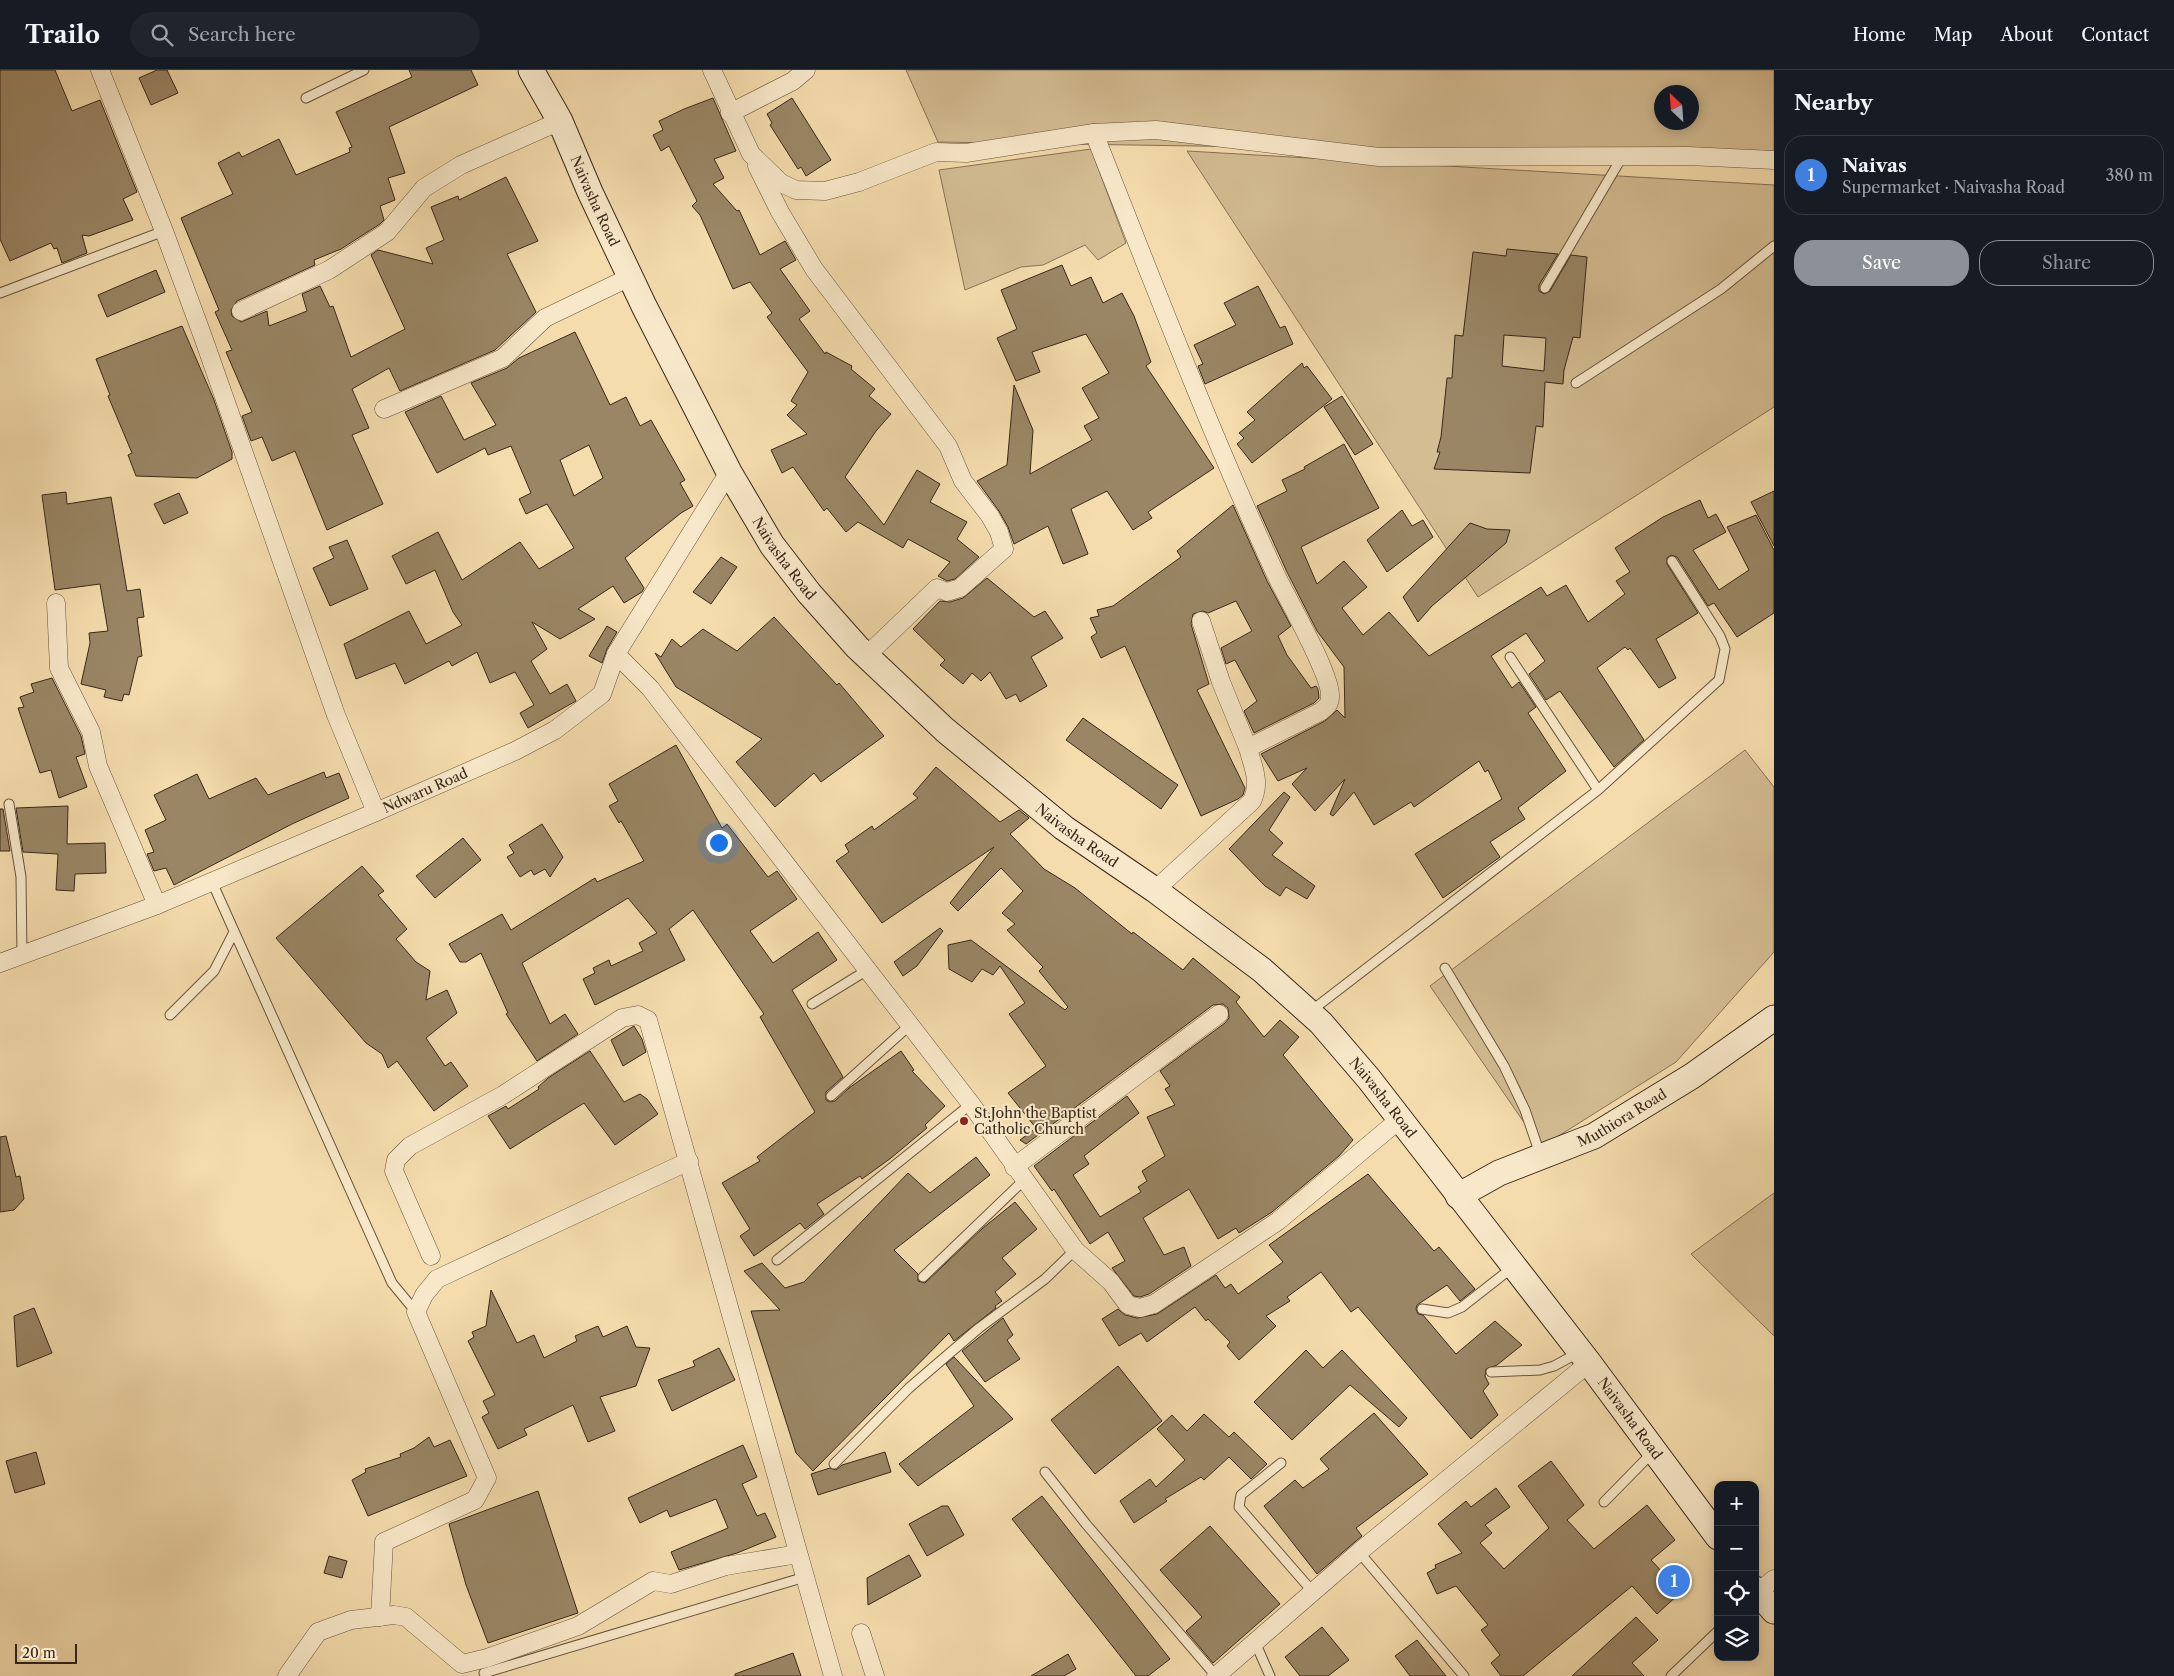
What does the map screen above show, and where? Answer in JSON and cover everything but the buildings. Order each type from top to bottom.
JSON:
[{"type":"main road","name":"Naivasha Road","points":[[531,70],[560,121],[630,276],[729,472],[772,545],[809,593],[866,656],[945,730],[1064,828],[1155,890],[1262,970],[1309,1013],[1369,1078],[1655,1450],[1714,1531]]},
{"type":"main road","name":"Muthiora Road","points":[[1458,1196],[1499,1173],[1594,1136],[1692,1076],[1774,1018]]},
{"type":"main road","points":[[1761,1589],[1774,1611]]},
{"type":"street","points":[[100,70],[164,231],[336,715],[376,812]]},
{"type":"street","points":[[712,70],[730,113],[780,212],[814,269],[948,446],[963,482],[990,516],[1003,542],[1004,549],[960,588],[947,592],[937,588],[866,656]]},
{"type":"street","points":[[730,113],[793,81],[806,70]]},
{"type":"street","points":[[241,311],[329,270],[387,232],[424,188],[461,165],[560,121]]},
{"type":"street","points":[[751,154],[781,183],[796,190],[825,192],[859,182],[936,152],[966,153],[1094,133],[1156,130],[1379,157],[1688,156],[1774,160]]},
{"type":"street","points":[[1094,133],[1217,443],[1329,686],[1331,696],[1329,704],[1320,712],[1248,748]]},
{"type":"street","points":[[384,409],[504,358],[545,318],[630,276]]},
{"type":"street","name":"Ndwaru Road","points":[[0,963],[157,905],[212,882],[515,751],[555,730],[602,694],[616,654],[729,472]]},
{"type":"street","points":[[56,603],[59,668],[91,732],[98,766],[157,905]]},
{"type":"street","points":[[1155,890],[1252,801],[1256,792],[1257,781],[1248,748],[1221,682],[1201,622]]},
{"type":"street","points":[[616,654],[650,688],[869,969],[971,1104],[1075,1250],[1111,1282],[1128,1305],[1140,1308],[1154,1304],[1278,1221],[1400,1119]]},
{"type":"street","points":[[1019,1173],[1219,1014]]},
{"type":"street","points":[[430,1256],[394,1171],[396,1160],[410,1146],[503,1095],[622,1018],[638,1015],[648,1020],[833,1676]]},
{"type":"street","points":[[380,1617],[384,1542],[475,1500],[487,1478],[416,1312],[424,1295],[437,1280],[689,1161]]},
{"type":"street","points":[[1216,1676],[1584,1357]]},
{"type":"street","points":[[288,1676],[318,1632],[351,1620],[394,1615],[406,1617],[462,1664],[487,1658],[578,1626],[653,1581],[672,1584],[726,1566],[798,1554]]},
{"type":"street","points":[[861,1633],[875,1676]]},
{"type":"lane","points":[[306,98],[364,70]]},
{"type":"lane","points":[[1545,288],[1622,156]]},
{"type":"lane","points":[[0,293],[164,231]]},
{"type":"lane","points":[[1576,383],[1721,289],[1774,246]]},
{"type":"lane","points":[[1309,1013],[1598,790],[1719,680],[1726,649],[1720,636],[1672,561]]},
{"type":"lane","points":[[1510,657],[1598,790]]},
{"type":"lane","points":[[9,804],[21,878],[22,955]]},
{"type":"lane","points":[[212,882],[392,1283],[416,1312]]},
{"type":"lane","points":[[170,1015],[214,971],[234,932]]},
{"type":"lane","points":[[1445,968],[1504,1066],[1525,1110],[1540,1157]]},
{"type":"lane","points":[[812,1004],[869,969]]},
{"type":"lane","points":[[831,1096],[910,1025]]},
{"type":"lane","points":[[777,1260],[971,1104]]},
{"type":"lane","points":[[923,1277],[1019,1173]]},
{"type":"lane","points":[[834,1464],[910,1388],[979,1328],[1045,1279],[1075,1250]]},
{"type":"lane","points":[[1422,1309],[1448,1313],[1462,1307],[1513,1267]]},
{"type":"lane","points":[[1491,1372],[1540,1370],[1584,1357]]},
{"type":"lane","points":[[1604,1502],[1655,1450]]},
{"type":"lane","points":[[1281,1463],[1241,1495],[1239,1507],[1313,1592]]},
{"type":"lane","points":[[1045,1472],[1086,1524],[1216,1676]]},
{"type":"lane","points":[[1360,1552],[1464,1676]]},
{"type":"lane","points":[[484,1673],[805,1577]]},
{"type":"lane","points":[[1671,1676],[1714,1635]]},
{"type":"lane","points":[[1255,1642],[1270,1676]]},
{"type":"shaded area","points":[[906,70],[1774,70],[1774,155],[938,142]]},
{"type":"shaded area","points":[[1091,149],[1126,243],[1098,260],[1085,245],[1043,265],[1021,267],[965,290],[939,170]]},
{"type":"shaded area","points":[[1187,151],[1774,185],[1774,407],[1478,597]]},
{"type":"shaded area","points":[[1745,750],[1774,787],[1774,952],[1676,1062],[1541,1147],[1430,986]]},
{"type":"shaded area","points":[[1774,1193],[1774,1336],[1691,1254]]},
{"type":"place","name":"St.John the Baptist Catholic Church","points":[[964,1121]]},
{"type":"place","name":"Naivas","points":[[1674,1581]]}]
